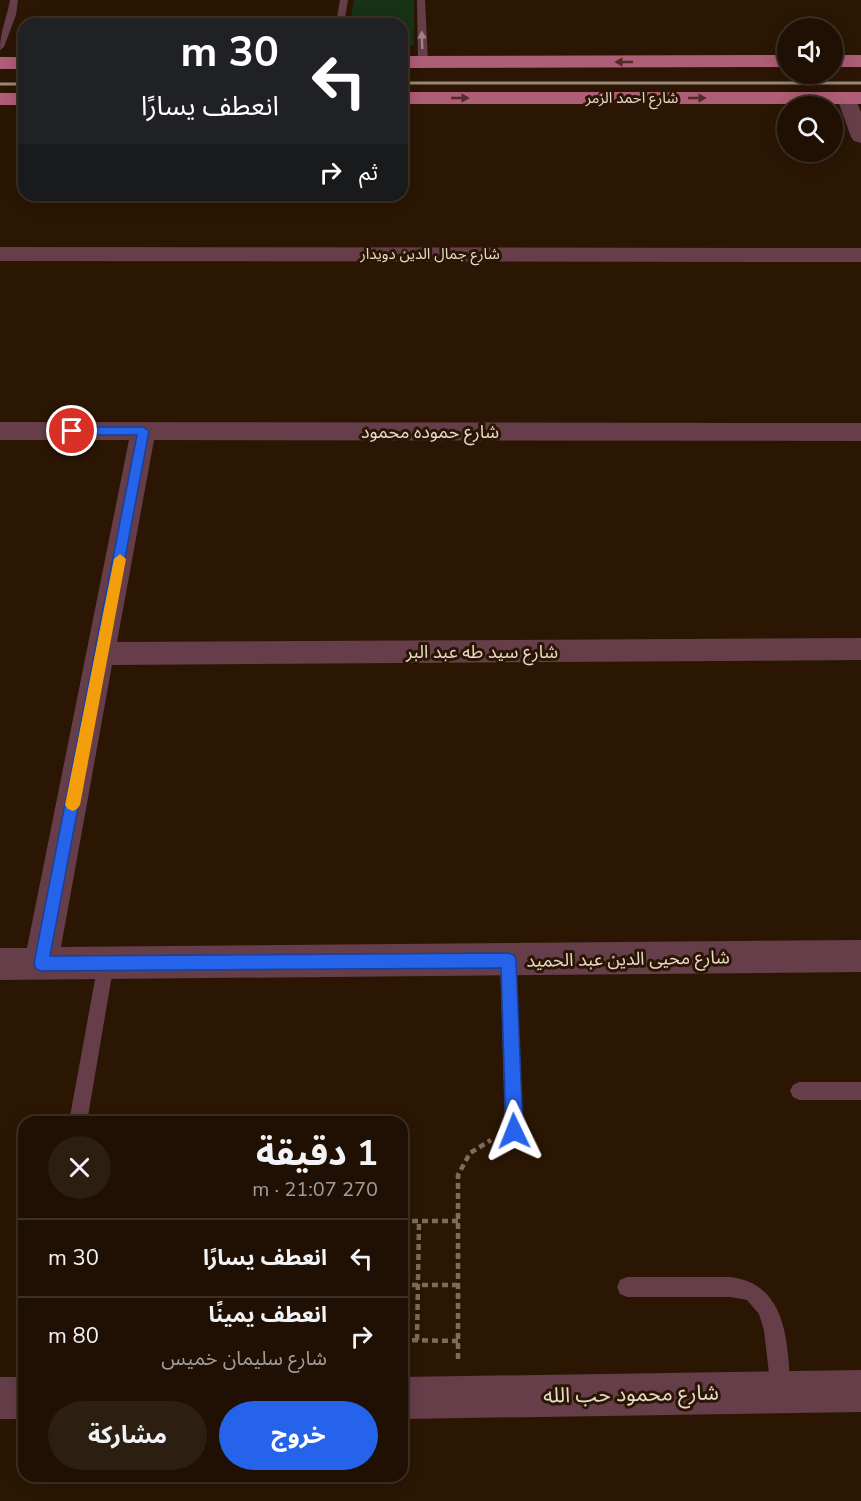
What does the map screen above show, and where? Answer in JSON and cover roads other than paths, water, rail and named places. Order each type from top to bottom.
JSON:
[{"type":"main road","points":[[408,62],[777,61]]},
{"type":"main road","points":[[843,61],[861,61]]},
{"type":"main road","points":[[0,63],[18,63]]},
{"type":"main road","name":"شارع احمد الزمر","points":[[408,98],[854,98]]},
{"type":"main road","points":[[0,99],[18,99]]},
{"type":"street","points":[[854,98],[861,137]]},
{"type":"street","name":"شارع جمال الدين دويدار","points":[[0,254],[861,255]]},
{"type":"street","name":"شارع حموده محمود","points":[[0,431],[861,432]]},
{"type":"street","points":[[41,963],[143,431]]},
{"type":"street","name":"شارع سيد طه عبد البر","points":[[102,654],[861,649]]},
{"type":"street","name":"شارع محيى الدين عبد الحميد","points":[[0,964],[861,956]]},
{"type":"street","name":"شارع محمود حب الله","points":[[408,1398],[861,1391]]},
{"type":"street","points":[[0,1398],[18,1398]]},
{"type":"lane","points":[[0,47],[12,15],[14,0]]},
{"type":"lane","points":[[341,18],[344,0]]},
{"type":"lane","points":[[421,0],[423,62]]},
{"type":"lane","points":[[508,960],[514,1131]]},
{"type":"lane","points":[[79,1116],[106,963]]},
{"type":"lane","points":[[799,1091],[861,1091]]},
{"type":"lane","points":[[627,1287],[730,1287],[744,1289],[760,1298],[770,1314],[781,1391]]},
{"type":"railway","points":[[408,83],[861,83]]},
{"type":"railway","points":[[0,84],[18,84]]}]
